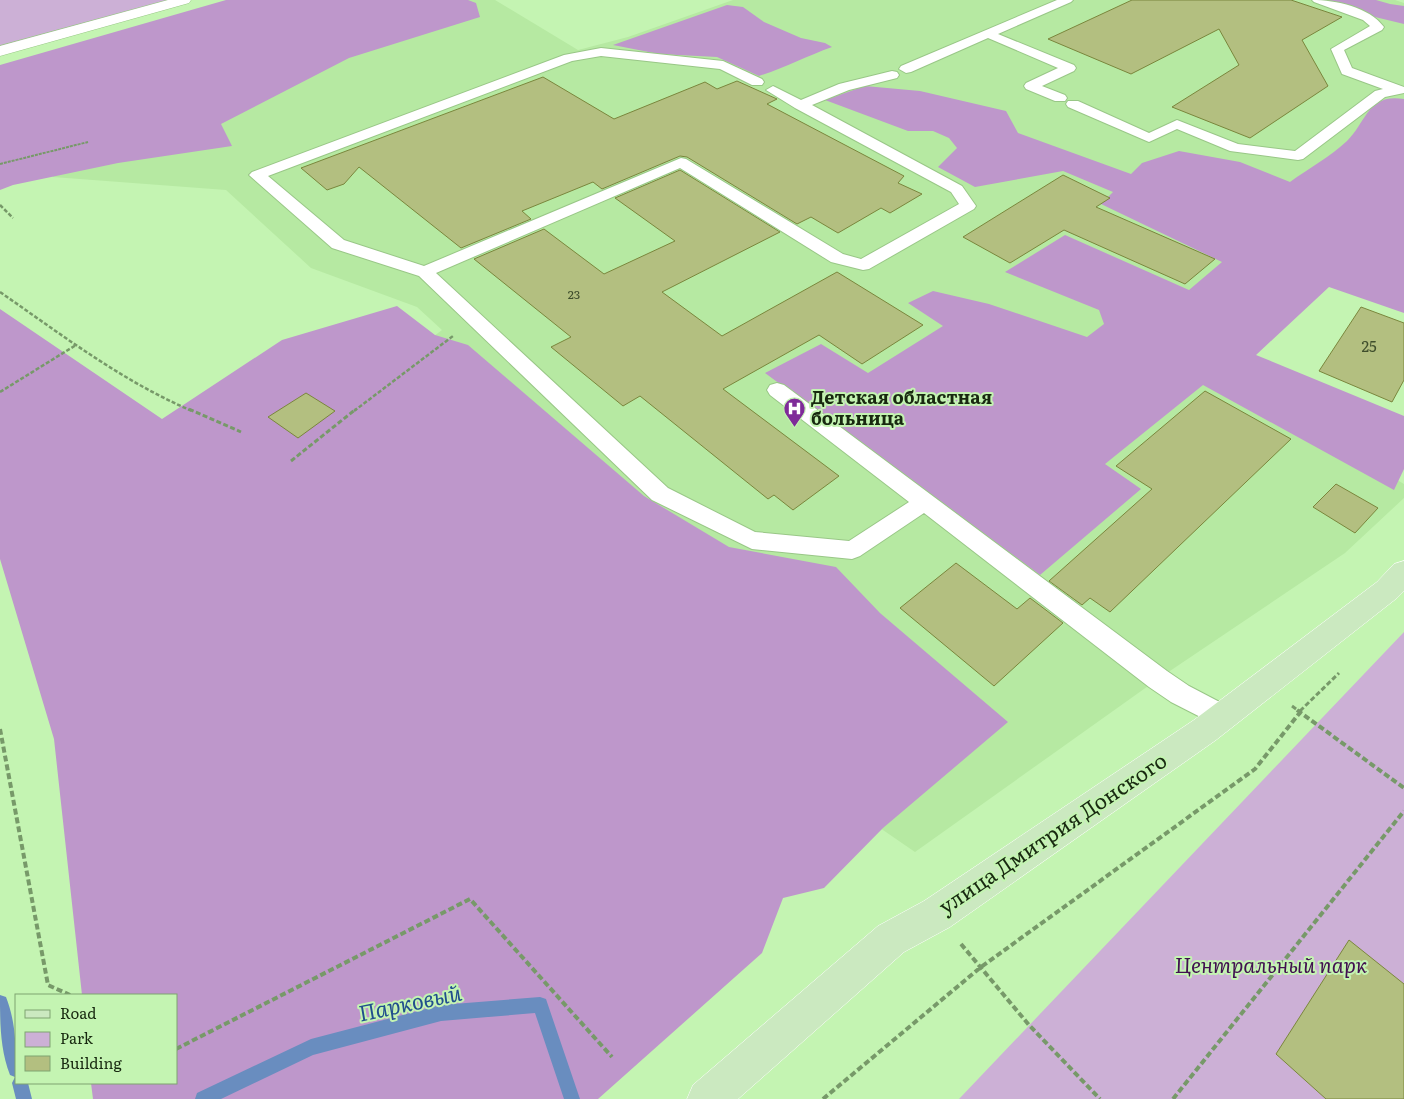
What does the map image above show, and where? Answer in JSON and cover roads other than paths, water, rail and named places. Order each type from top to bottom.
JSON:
[{"type":"main road","name":"улица Дмитрия Донского","points":[[707,1099],[891,939],[936,914],[1266,685],[1387,590],[1404,572]]},
{"type":"street","points":[[0,51],[184,0]]},
{"type":"lane","points":[[906,69],[1067,0]]},
{"type":"lane","points":[[1318,0],[1367,17],[1378,27],[1337,50],[1347,70],[1400,90]]},
{"type":"lane","points":[[988,34],[1069,68],[1031,86],[1149,138],[1177,124],[1235,148],[1298,156],[1380,94],[1400,90]]},
{"type":"lane","points":[[425,272],[681,162],[837,258],[863,265],[968,206],[957,189],[723,65],[601,52],[569,58],[257,176],[338,244],[425,272],[660,494],[752,540],[852,550],[925,502]]},
{"type":"lane","points":[[800,105],[844,87],[892,75]]},
{"type":"lane","points":[[777,390],[1158,679],[1180,694],[1222,716]]},
{"type":"waterway","name":"Парковый","points":[[0,1003],[15,1065]]},
{"type":"waterway","name":"Парковый","points":[[203,1099],[311,1047],[441,1013],[540,1005],[572,1099]]},
{"type":"waterway","name":"Парковый","points":[[20,1084],[24,1099]]},
{"type":"place","name":"Детская областная больница","points":[[795,427]]},
{"type":"park label","name":"Центральный парк","points":[[1271,966]]}]
